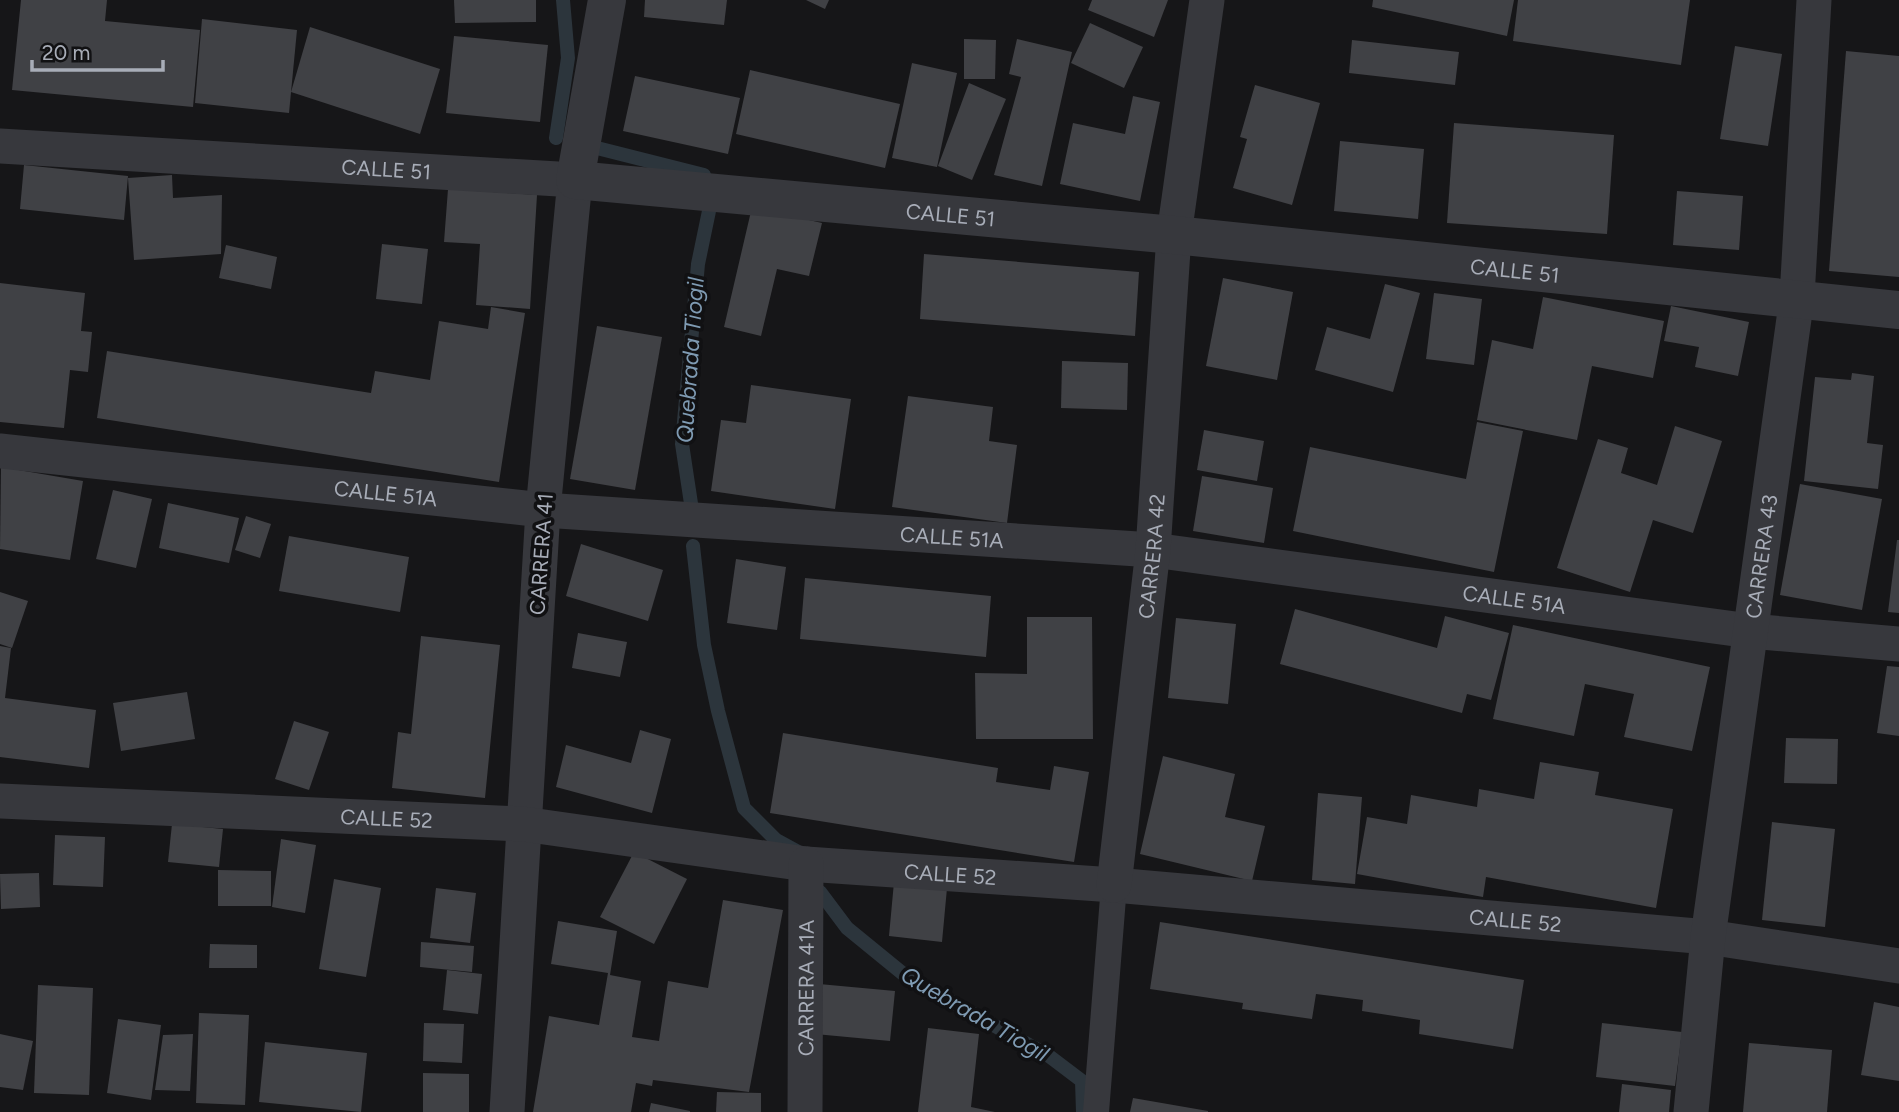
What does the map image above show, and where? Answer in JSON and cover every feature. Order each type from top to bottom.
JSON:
[{"type":"street","name":"CARRERA 41","points":[[507,1112],[543,510],[575,180],[607,0]]},
{"type":"street","name":"CARRERA 42","points":[[1096,1112],[1114,885],[1153,550],[1174,235],[1207,0]]},
{"type":"street","name":"CARRERA 43","points":[[1691,1112],[1708,937],[1797,298],[1814,0]]},
{"type":"street","name":"CALLE 51","points":[[0,146],[575,180],[1174,235],[1899,310]]},
{"type":"street","name":"CALLE 51A","points":[[0,451],[543,510],[1153,550],[1750,631],[1899,644]]},
{"type":"street","name":"CALLE 52","points":[[0,801],[523,824],[806,864],[1114,885],[1708,937],[1899,966]]},
{"type":"street","name":"CARRERA 41A","points":[[805,1112],[806,864]]},
{"type":"building","points":[[21,0],[107,0],[105,21],[200,30],[193,107],[12,90]]},
{"type":"building","points":[[454,0],[536,0],[536,22],[455,23]]},
{"type":"building","points":[[645,0],[727,0],[724,25],[644,17]]},
{"type":"building","points":[[806,0],[829,0],[825,9]]},
{"type":"building","points":[[1092,0],[1168,0],[1154,37],[1088,10]]},
{"type":"building","points":[[1373,0],[1514,0],[1507,36],[1372,7]]},
{"type":"building","points":[[1518,0],[1690,0],[1681,65],[1513,41]]},
{"type":"building","points":[[202,19],[297,30],[289,113],[195,103]]},
{"type":"building","points":[[1090,23],[1143,47],[1124,88],[1071,63]]},
{"type":"building","points":[[310,27],[440,69],[420,134],[291,92]]},
{"type":"building","points":[[454,36],[548,45],[540,122],[446,113]]},
{"type":"building","points":[[964,39],[996,40],[995,79],[964,79]]},
{"type":"building","points":[[1017,39],[1072,52],[1042,186],[994,175],[1021,77],[1009,74]]},
{"type":"building","points":[[1352,40],[1459,52],[1455,85],[1349,73]]},
{"type":"building","points":[[1735,46],[1782,54],[1768,146],[1720,139]]},
{"type":"building","points":[[1846,51],[1899,56],[1899,277],[1829,271]]},
{"type":"building","points":[[912,63],[957,73],[937,167],[892,158]]},
{"type":"building","points":[[750,70],[900,104],[885,168],[736,134]]},
{"type":"building","points":[[635,76],[740,98],[728,154],[623,131]]},
{"type":"building","points":[[969,83],[1006,99],[972,180],[938,166]]},
{"type":"building","points":[[1255,85],[1320,103],[1292,205],[1233,188],[1247,139],[1240,137]]},
{"type":"building","points":[[1133,96],[1160,102],[1140,201],[1060,184],[1073,123],[1125,134]]},
{"type":"building","points":[[1454,123],[1614,135],[1607,234],[1447,223]]},
{"type":"building","points":[[1340,141],[1424,149],[1418,219],[1334,211]]},
{"type":"building","points":[[24,165],[128,176],[124,220],[20,209]]},
{"type":"building","points":[[172,175],[173,198],[222,195],[221,254],[134,260],[128,178]]},
{"type":"building","points":[[448,189],[537,195],[530,309],[476,305],[480,244],[444,242]]},
{"type":"building","points":[[1677,191],[1743,196],[1739,250],[1673,245]]},
{"type":"building","points":[[752,207],[822,223],[809,276],[777,269],[761,336],[724,327]]},
{"type":"building","points":[[382,244],[428,249],[422,304],[376,299]]},
{"type":"building","points":[[226,245],[277,257],[271,289],[219,278]]},
{"type":"building","points":[[924,254],[1139,272],[1135,336],[920,319]]},
{"type":"building","points":[[1223,278],[1293,292],[1277,380],[1206,366]]},
{"type":"building","points":[[0,283],[85,293],[81,331],[92,332],[88,372],[70,370],[64,428],[0,422]]},
{"type":"building","points":[[1385,284],[1420,293],[1393,392],[1315,370],[1327,327],[1370,339]]},
{"type":"building","points":[[1434,293],[1482,299],[1474,365],[1426,359]]},
{"type":"building","points":[[1543,297],[1664,321],[1653,378],[1592,366],[1577,440],[1477,420],[1492,340],[1533,349]]},
{"type":"building","points":[[1671,306],[1749,322],[1738,376],[1695,367],[1699,347],[1664,341]]},
{"type":"building","points":[[491,307],[525,313],[499,482],[97,418],[107,351],[371,393],[375,371],[430,380],[439,321],[488,329]]},
{"type":"building","points":[[597,326],[662,337],[635,490],[570,479]]},
{"type":"building","points":[[1062,361],[1128,363],[1127,410],[1061,408]]},
{"type":"building","points":[[1852,373],[1874,376],[1867,443],[1883,445],[1878,489],[1804,481],[1815,377],[1851,380]]},
{"type":"building","points":[[751,385],[851,399],[835,509],[711,491],[721,420],[746,423]]},
{"type":"building","points":[[908,396],[993,407],[989,441],[1017,445],[1007,523],[892,507]]},
{"type":"building","points":[[1477,422],[1523,431],[1494,572],[1293,531],[1310,447],[1466,479]]},
{"type":"building","points":[[1675,426],[1722,441],[1693,533],[1653,520],[1630,592],[1557,568],[1598,439],[1628,448],[1621,473],[1657,485]]},
{"type":"building","points":[[1204,430],[1264,441],[1257,481],[1197,470]]},
{"type":"building","points":[[1,467],[83,481],[70,560],[0,549]]},
{"type":"building","points":[[1202,476],[1273,488],[1264,543],[1193,531]]},
{"type":"building","points":[[1800,484],[1882,499],[1862,610],[1780,595]]},
{"type":"building","points":[[113,490],[152,499],[136,568],[96,559]]},
{"type":"building","points":[[168,503],[239,518],[229,563],[159,548]]},
{"type":"building","points":[[246,516],[271,524],[260,558],[235,550]]},
{"type":"building","points":[[289,536],[409,557],[400,612],[279,591]]},
{"type":"building","points":[[1899,540],[1899,613],[1888,612]]},
{"type":"building","points":[[581,544],[663,570],[648,621],[566,596]]},
{"type":"building","points":[[736,559],[786,567],[777,630],[727,623]]},
{"type":"building","points":[[805,578],[991,596],[986,657],[800,639]]},
{"type":"building","points":[[0,592],[28,601],[12,648],[0,644]]},
{"type":"building","points":[[1295,609],[1437,648],[1445,616],[1509,633],[1491,700],[1467,694],[1462,713],[1280,664]]},
{"type":"building","points":[[1027,617],[1092,617],[1093,739],[976,739],[975,673],[1027,674]]},
{"type":"building","points":[[1176,618],[1236,624],[1228,704],[1168,698]]},
{"type":"building","points":[[1513,625],[1710,667],[1692,751],[1624,737],[1634,694],[1585,684],[1574,736],[1493,719]]},
{"type":"building","points":[[578,633],[627,642],[620,677],[572,668]]},
{"type":"building","points":[[421,636],[500,645],[485,798],[392,788],[398,732],[411,734]]},
{"type":"building","points":[[0,646],[11,648],[5,698],[96,710],[89,768],[0,757]]},
{"type":"building","points":[[1887,666],[1899,667],[1899,736],[1877,733]]},
{"type":"building","points":[[187,692],[195,739],[121,751],[113,703]]},
{"type":"building","points":[[294,721],[329,732],[309,790],[275,779]]},
{"type":"building","points":[[640,730],[671,739],[652,813],[556,787],[566,745],[631,763]]},
{"type":"building","points":[[783,733],[998,768],[996,782],[1050,790],[1054,766],[1089,772],[1074,862],[770,813]]},
{"type":"building","points":[[1786,738],[1838,739],[1837,784],[1784,783]]},
{"type":"building","points":[[1163,756],[1235,774],[1225,817],[1265,826],[1252,881],[1140,854]]},
{"type":"building","points":[[1540,762],[1599,772],[1595,795],[1673,809],[1656,908],[1486,877],[1483,897],[1357,874],[1367,817],[1407,824],[1411,795],[1477,807],[1479,789],[1534,799]]},
{"type":"building","points":[[1318,793],[1362,797],[1355,884],[1312,880]]},
{"type":"building","points":[[1772,822],[1835,829],[1825,927],[1762,920]]},
{"type":"building","points":[[172,824],[223,829],[219,867],[168,862]]},
{"type":"building","points":[[55,835],[105,837],[103,887],[53,885]]},
{"type":"building","points":[[281,839],[316,845],[305,913],[272,907]]},
{"type":"building","points":[[634,852],[687,879],[654,944],[600,917]]},
{"type":"building","points":[[218,870],[271,871],[271,906],[218,906]]},
{"type":"building","points":[[39,873],[40,907],[1,909],[0,874]]},
{"type":"building","points":[[334,879],[381,888],[366,977],[319,969]]},
{"type":"building","points":[[894,882],[947,888],[942,942],[889,936]]},
{"type":"building","points":[[436,888],[476,893],[470,943],[430,938]]},
{"type":"building","points":[[723,900],[783,910],[749,1092],[653,1080],[652,1086],[636,1083],[631,1112],[533,1112],[549,1016],[599,1025],[608,973],[551,964],[558,921],[617,931],[610,975],[641,981],[632,1037],[659,1041],[668,981],[708,988]]},
{"type":"building","points":[[1160,922],[1524,980],[1513,1049],[1419,1034],[1420,1020],[1362,1011],[1363,1000],[1316,994],[1312,1019],[1242,1009],[1243,1003],[1150,989]]},
{"type":"building","points":[[421,942],[474,946],[472,972],[420,967]]},
{"type":"building","points":[[210,944],[257,945],[257,968],[209,968]]},
{"type":"building","points":[[447,970],[482,974],[478,1014],[443,1010]]},
{"type":"building","points":[[819,984],[895,991],[890,1041],[815,1034]]},
{"type":"building","points":[[38,985],[93,988],[89,1095],[34,1093]]},
{"type":"building","points":[[1874,1002],[1899,1007],[1899,1081],[1861,1075]]},
{"type":"building","points":[[199,1013],[249,1015],[245,1105],[196,1103]]},
{"type":"building","points":[[118,1019],[161,1025],[151,1100],[107,1093]]},
{"type":"building","points":[[424,1023],[464,1024],[462,1063],[423,1061]]},
{"type":"building","points":[[1602,1023],[1682,1032],[1675,1086],[1596,1077]]},
{"type":"building","points":[[928,1028],[979,1034],[971,1107],[995,1112],[918,1112]]},
{"type":"building","points":[[0,1034],[33,1041],[23,1090],[0,1087]]},
{"type":"building","points":[[193,1034],[190,1091],[155,1090],[163,1035]]},
{"type":"building","points":[[265,1042],[367,1053],[361,1112],[259,1102]]},
{"type":"building","points":[[1749,1043],[1832,1050],[1827,1112],[1743,1112]]},
{"type":"building","points":[[423,1073],[469,1074],[469,1112],[423,1112]]},
{"type":"building","points":[[1622,1084],[1671,1090],[1669,1112],[1619,1112]]},
{"type":"building","points":[[717,1092],[761,1093],[761,1112],[716,1112]]},
{"type":"building","points":[[1133,1098],[1208,1111],[1208,1112],[1130,1112]]},
{"type":"building","points":[[651,1103],[690,1111],[690,1112],[649,1112]]},
{"type":"waterway","name":"Quebrada Tiogil","points":[[556,138],[568,58],[563,0]]},
{"type":"waterway","name":"Quebrada Tiogil","points":[[597,148],[704,175]]},
{"type":"waterway","name":"Quebrada Tiogil","points":[[692,510],[682,444],[698,264],[709,211]]},
{"type":"waterway","name":"Quebrada Tiogil","points":[[693,546],[704,645],[718,711],[744,808],[776,840],[798,852]]},
{"type":"waterway","name":"Quebrada Tiogil","points":[[820,892],[847,928],[907,977],[1049,1056],[1082,1081],[1083,1112]]}]
